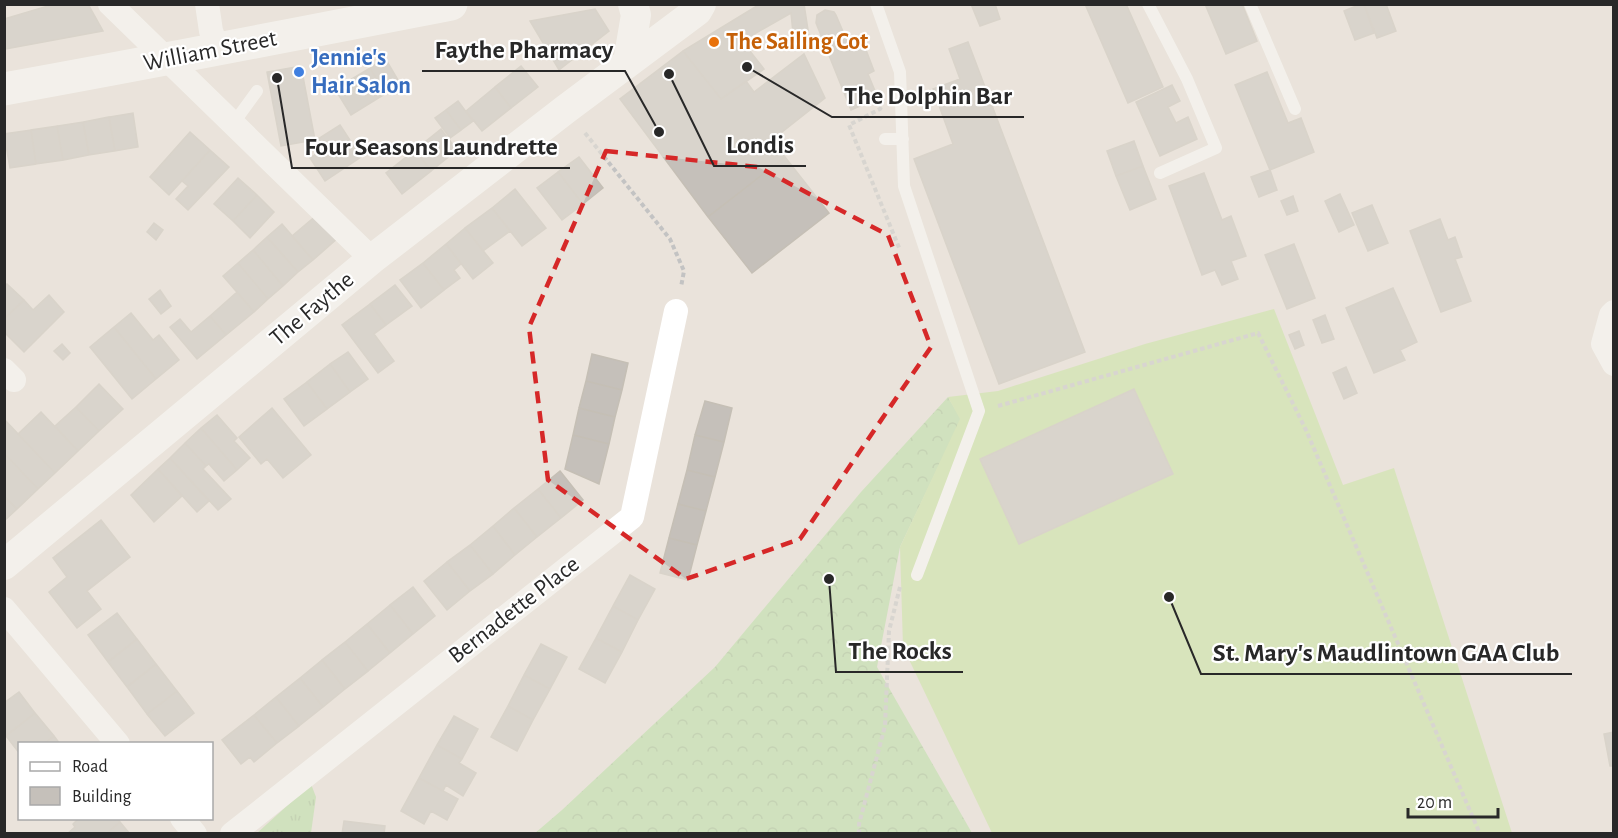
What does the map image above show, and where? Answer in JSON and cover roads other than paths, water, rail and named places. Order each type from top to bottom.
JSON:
[{"type":"main road","name":"William Street","points":[[4,89],[167,60],[451,4]]},
{"type":"street","points":[[110,4],[372,259]]},
{"type":"street","points":[[207,4],[211,31],[218,49]]},
{"type":"street","points":[[628,62],[636,15],[633,4]]},
{"type":"street","name":"The Faythe","points":[[4,565],[372,259],[696,11],[701,4]]},
{"type":"street","name":"Bernadette Place","points":[[232,834],[632,517],[676,312]]},
{"type":"street","points":[[1614,312],[1611,315],[1603,344],[1614,364]]},
{"type":"street","points":[[4,609],[116,742]]},
{"type":"street","points":[[183,820],[195,834]]},
{"type":"lane","points":[[876,4],[900,72],[904,186],[979,411],[917,575]]},
{"type":"lane","points":[[1148,4],[1187,79],[1216,148],[1160,173]]},
{"type":"lane","points":[[1250,4],[1295,109]]},
{"type":"lane","points":[[233,124],[257,91]]},
{"type":"lane","points":[[885,139],[903,139]]},
{"type":"place","name":"The Sailing Cot","points":[[714,42]]},
{"type":"place","name":"The Dolphin Bar","points":[[747,67]]},
{"type":"place","name":"Jennie's Hair Salon","points":[[299,72]]},
{"type":"place","name":"Londis","points":[[669,74]]},
{"type":"place","name":"Four Seasons Laundrette","points":[[277,78]]},
{"type":"place","name":"Faythe Pharmacy","points":[[659,132]]},
{"type":"place","name":"The Rocks","points":[[829,579]]},
{"type":"place","name":"St. Mary's Maudlintown GAA Club","points":[[1169,597]]}]
